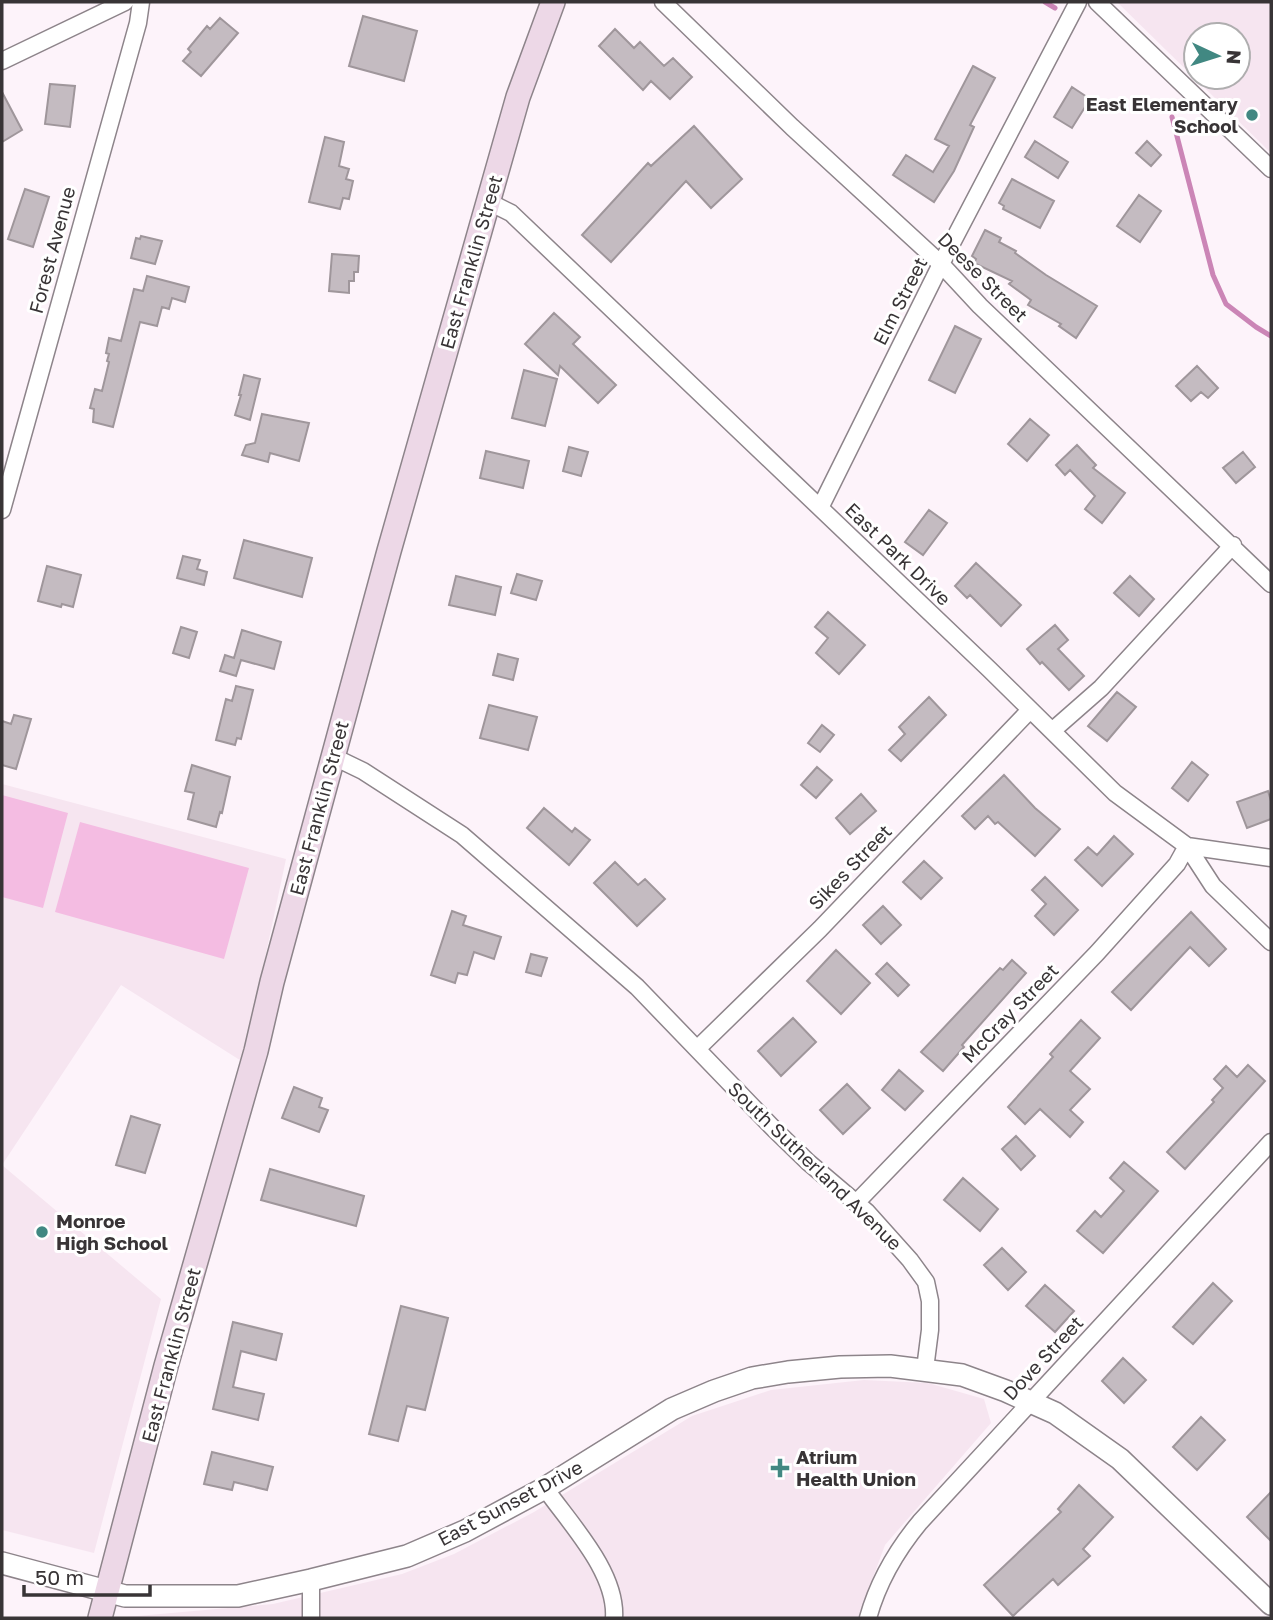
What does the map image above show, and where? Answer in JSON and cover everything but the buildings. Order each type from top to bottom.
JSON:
[{"type":"main road","name":"East Franklin Street","points":[[100,1618],[166,1366],[242,1099],[389,551],[518,97],[552,2]]},
{"type":"street","points":[[2,61],[125,2]]},
{"type":"street","name":"Forest Avenue","points":[[2,509],[142,2]]},
{"type":"street","name":"Deese Street","points":[[663,2],[941,264],[980,306],[1271,584]]},
{"type":"street","name":"Elm Street","points":[[820,508],[941,264],[1078,2]]},
{"type":"street","points":[[1097,2],[1271,169]]},
{"type":"street","name":"East Park Drive","points":[[489,202],[511,213],[1115,793],[1187,846],[1213,886],[1271,942]]},
{"type":"street","points":[[1052,731],[1101,688],[1233,545]]},
{"type":"street","name":"Sikes Street","points":[[697,1049],[820,929],[1031,710]]},
{"type":"street","name":"South Sutherland Avenue","points":[[334,757],[363,771],[462,835],[637,986],[774,1129],[856,1203],[910,1260],[926,1282],[930,1301],[930,1330],[925,1369]]},
{"type":"street","points":[[1187,846],[1271,858]]},
{"type":"street","name":"McCray Street","points":[[856,1203],[1097,953],[1177,864],[1187,846]]},
{"type":"street","name":"Dove Street","points":[[868,1618],[884,1576],[905,1540],[1271,1142]]},
{"type":"street","name":"East Sunset Drive","points":[[2,1563],[125,1596],[238,1596],[407,1556],[474,1527],[545,1488],[672,1409],[752,1378],[840,1367],[925,1369]]},
{"type":"street","points":[[925,1369],[962,1375],[1055,1413],[1120,1459],[1269,1599]]},
{"type":"street","points":[[545,1488],[607,1576],[615,1603],[614,1618]]},
{"type":"street","points":[[311,1580],[311,1618]]},
{"type":"shaded area","name":"East Elementary School","points":[[1117,2],[1271,2],[1271,153],[1208,91],[1252,91],[1252,21],[1182,21],[1182,66]]},
{"type":"shaded area","points":[[2,784],[286,859],[243,1062],[121,985],[2,1165]]},
{"type":"shaded area","points":[[2,795],[68,813],[43,908],[2,897]]},
{"type":"shaded area","points":[[80,822],[249,868],[224,959],[55,912]]},
{"type":"shaded area","points":[[2,1165],[161,1299],[94,1553],[2,1530]]},
{"type":"shaded area","name":"Atrium Health Union","points":[[864,1380],[928,1383],[984,1399],[991,1423],[885,1545],[858,1618],[115,1618],[273,1604],[402,1574],[454,1554],[534,1512],[692,1416],[771,1390]]},
{"type":"waterway","points":[[1045,2],[1055,8]]},
{"type":"waterway","points":[[1172,117],[1213,275],[1226,304],[1271,336]]},
{"type":"place","name":"East Elementary School","points":[[1252,115]]},
{"type":"place","name":"Monroe High School","points":[[42,1232]]},
{"type":"place","name":"Atrium Health Union","points":[[780,1468]]}]
